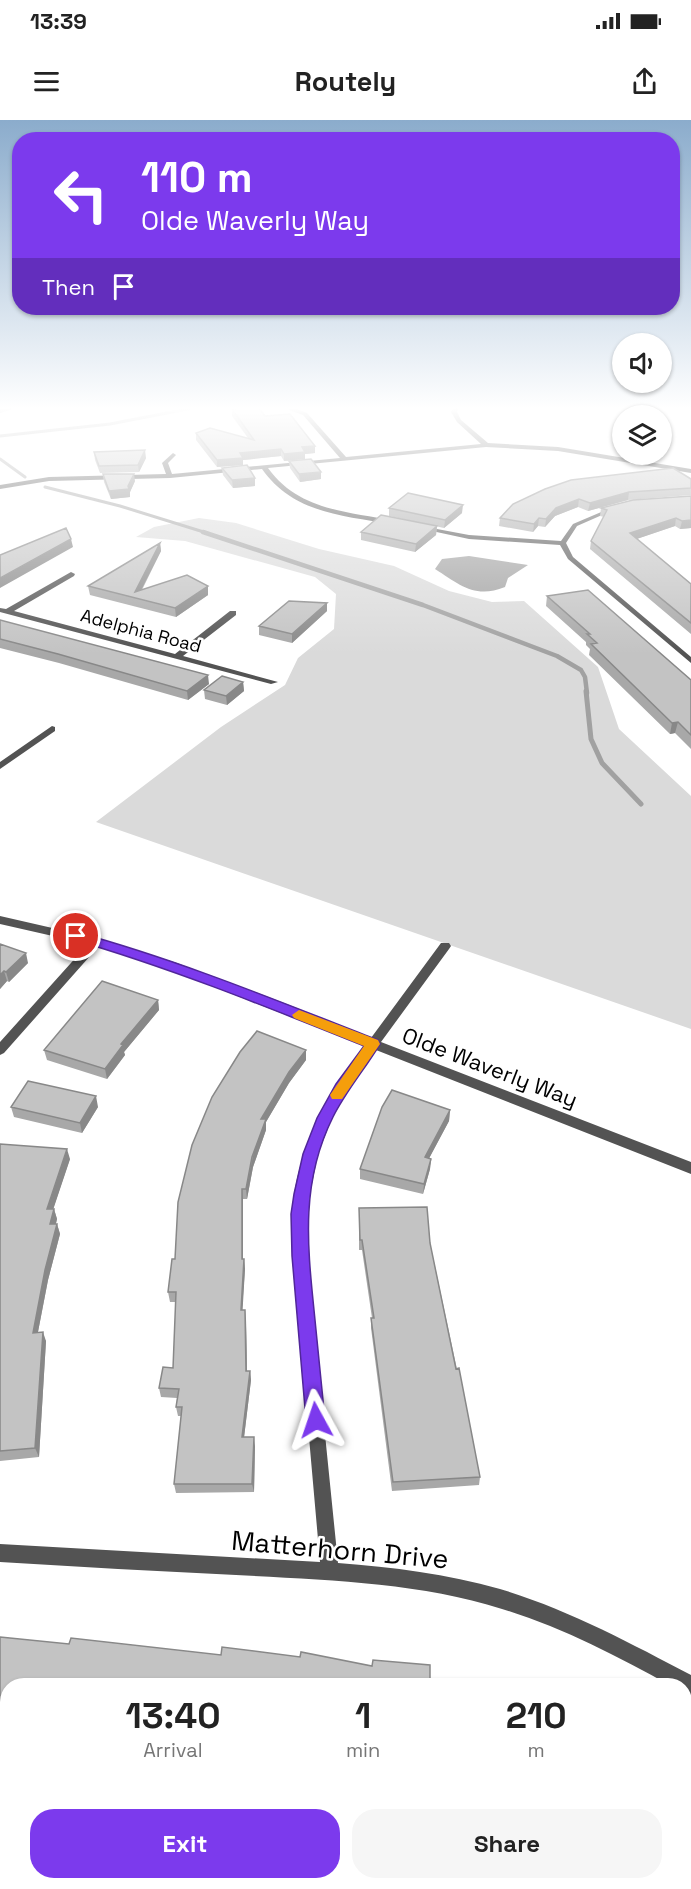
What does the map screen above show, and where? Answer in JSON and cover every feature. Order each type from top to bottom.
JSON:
[{"type":"street","points":[[283,490],[296,498],[329,509],[403,524]]},
{"type":"street","points":[[563,543],[575,525],[595,514],[624,507]]},
{"type":"street","points":[[412,526],[469,537],[563,543]]},
{"type":"street","points":[[563,543],[570,558],[691,661]]},
{"type":"street","points":[[3,611],[71,574]]},
{"type":"street","name":"Adelphia Road","points":[[3,611],[274,682]]},
{"type":"street","points":[[177,656],[233,613]]},
{"type":"street","points":[[0,766],[52,729]]},
{"type":"street","name":"Olde Waverly Way","points":[[0,920],[96,942],[201,976],[691,1168]]},
{"type":"street","points":[[0,1050],[96,942]]},
{"type":"street","points":[[330,1572],[300,1256],[299,1214],[305,1174],[321,1126],[341,1088],[445,946]]},
{"type":"street","name":"Matterhorn Drive","points":[[0,1553],[330,1572],[418,1580],[501,1599],[588,1632],[676,1678]]},
{"type":"shaded area","points":[[199,518],[236,523],[319,549],[394,566],[449,591],[492,602],[524,601],[598,667],[619,729],[691,796],[691,1029],[96,822],[221,727],[285,685],[298,658],[334,629],[336,594],[315,577],[185,541],[136,537],[154,527]]},
{"type":"shaded area","points":[[469,556],[528,565],[508,578],[505,587],[485,592],[468,588],[435,569],[442,559]]},
{"type":"building","points":[[544,490],[667,490],[629,492],[590,503],[579,499],[556,508],[546,519],[539,518],[534,524],[500,518],[513,504]]},
{"type":"building","points":[[408,493],[463,505],[445,520],[389,508]]},
{"type":"building","points":[[691,496],[691,520],[682,521],[676,518],[630,533],[691,584],[691,623],[591,541],[607,510],[601,508],[633,500]]},
{"type":"building","points":[[381,515],[437,526],[416,544],[361,532]]},
{"type":"building","points":[[66,528],[71,539],[0,578],[0,555]]},
{"type":"building","points":[[160,543],[135,592],[187,575],[208,586],[175,608],[88,586]]},
{"type":"building","points":[[588,590],[691,680],[691,735],[678,722],[672,723],[591,644],[597,643],[587,634],[590,634],[547,596]]},
{"type":"building","points":[[289,601],[327,603],[292,634],[259,626]]},
{"type":"building","points":[[0,620],[208,675],[187,691],[0,639]]},
{"type":"building","points":[[222,676],[243,682],[226,696],[204,690]]},
{"type":"building","points":[[0,944],[26,953],[0,975]]},
{"type":"building","points":[[102,981],[158,1000],[121,1044],[123,1045],[105,1069],[44,1050]]},
{"type":"building","points":[[257,1031],[306,1050],[289,1072],[261,1119],[266,1119],[252,1157],[246,1189],[242,1189],[242,1259],[244,1259],[241,1310],[245,1310],[246,1371],[250,1371],[242,1437],[254,1437],[252,1484],[174,1484],[182,1407],[176,1407],[179,1389],[159,1388],[163,1367],[173,1368],[176,1292],[168,1292],[172,1259],[175,1259],[178,1202],[192,1145],[212,1097],[240,1052]]},
{"type":"building","points":[[28,1081],[96,1096],[80,1123],[11,1107]]},
{"type":"building","points":[[392,1090],[450,1110],[425,1157],[431,1159],[424,1184],[360,1169],[382,1107]]},
{"type":"building","points":[[0,1144],[67,1149],[47,1209],[54,1209],[50,1224],[57,1224],[45,1270],[33,1333],[43,1332],[35,1448],[0,1451]]},
{"type":"building","points":[[427,1207],[430,1243],[456,1369],[459,1368],[480,1477],[393,1482],[371,1318],[374,1318],[362,1240],[360,1240],[359,1208]]},
{"type":"building","points":[[0,1637],[69,1644],[71,1638],[221,1655],[222,1647],[300,1657],[301,1652],[372,1666],[373,1660],[430,1665],[430,1678],[0,1678]]},
{"type":"waterway","points":[[55,490],[120,506],[207,533]]},
{"type":"waterway","points":[[203,532],[423,605],[557,656],[581,670],[585,677],[587,693]]},
{"type":"waterway","points":[[586,691],[591,739],[602,763],[641,804]]},
{"type":"slow traffic","points":[[299,1015],[373,1044],[337,1095]]},
{"type":"route","points":[[76,936],[139,954],[201,976],[373,1044],[341,1088],[325,1118],[310,1154],[305,1174],[299,1214],[300,1256],[316,1420]]}]
